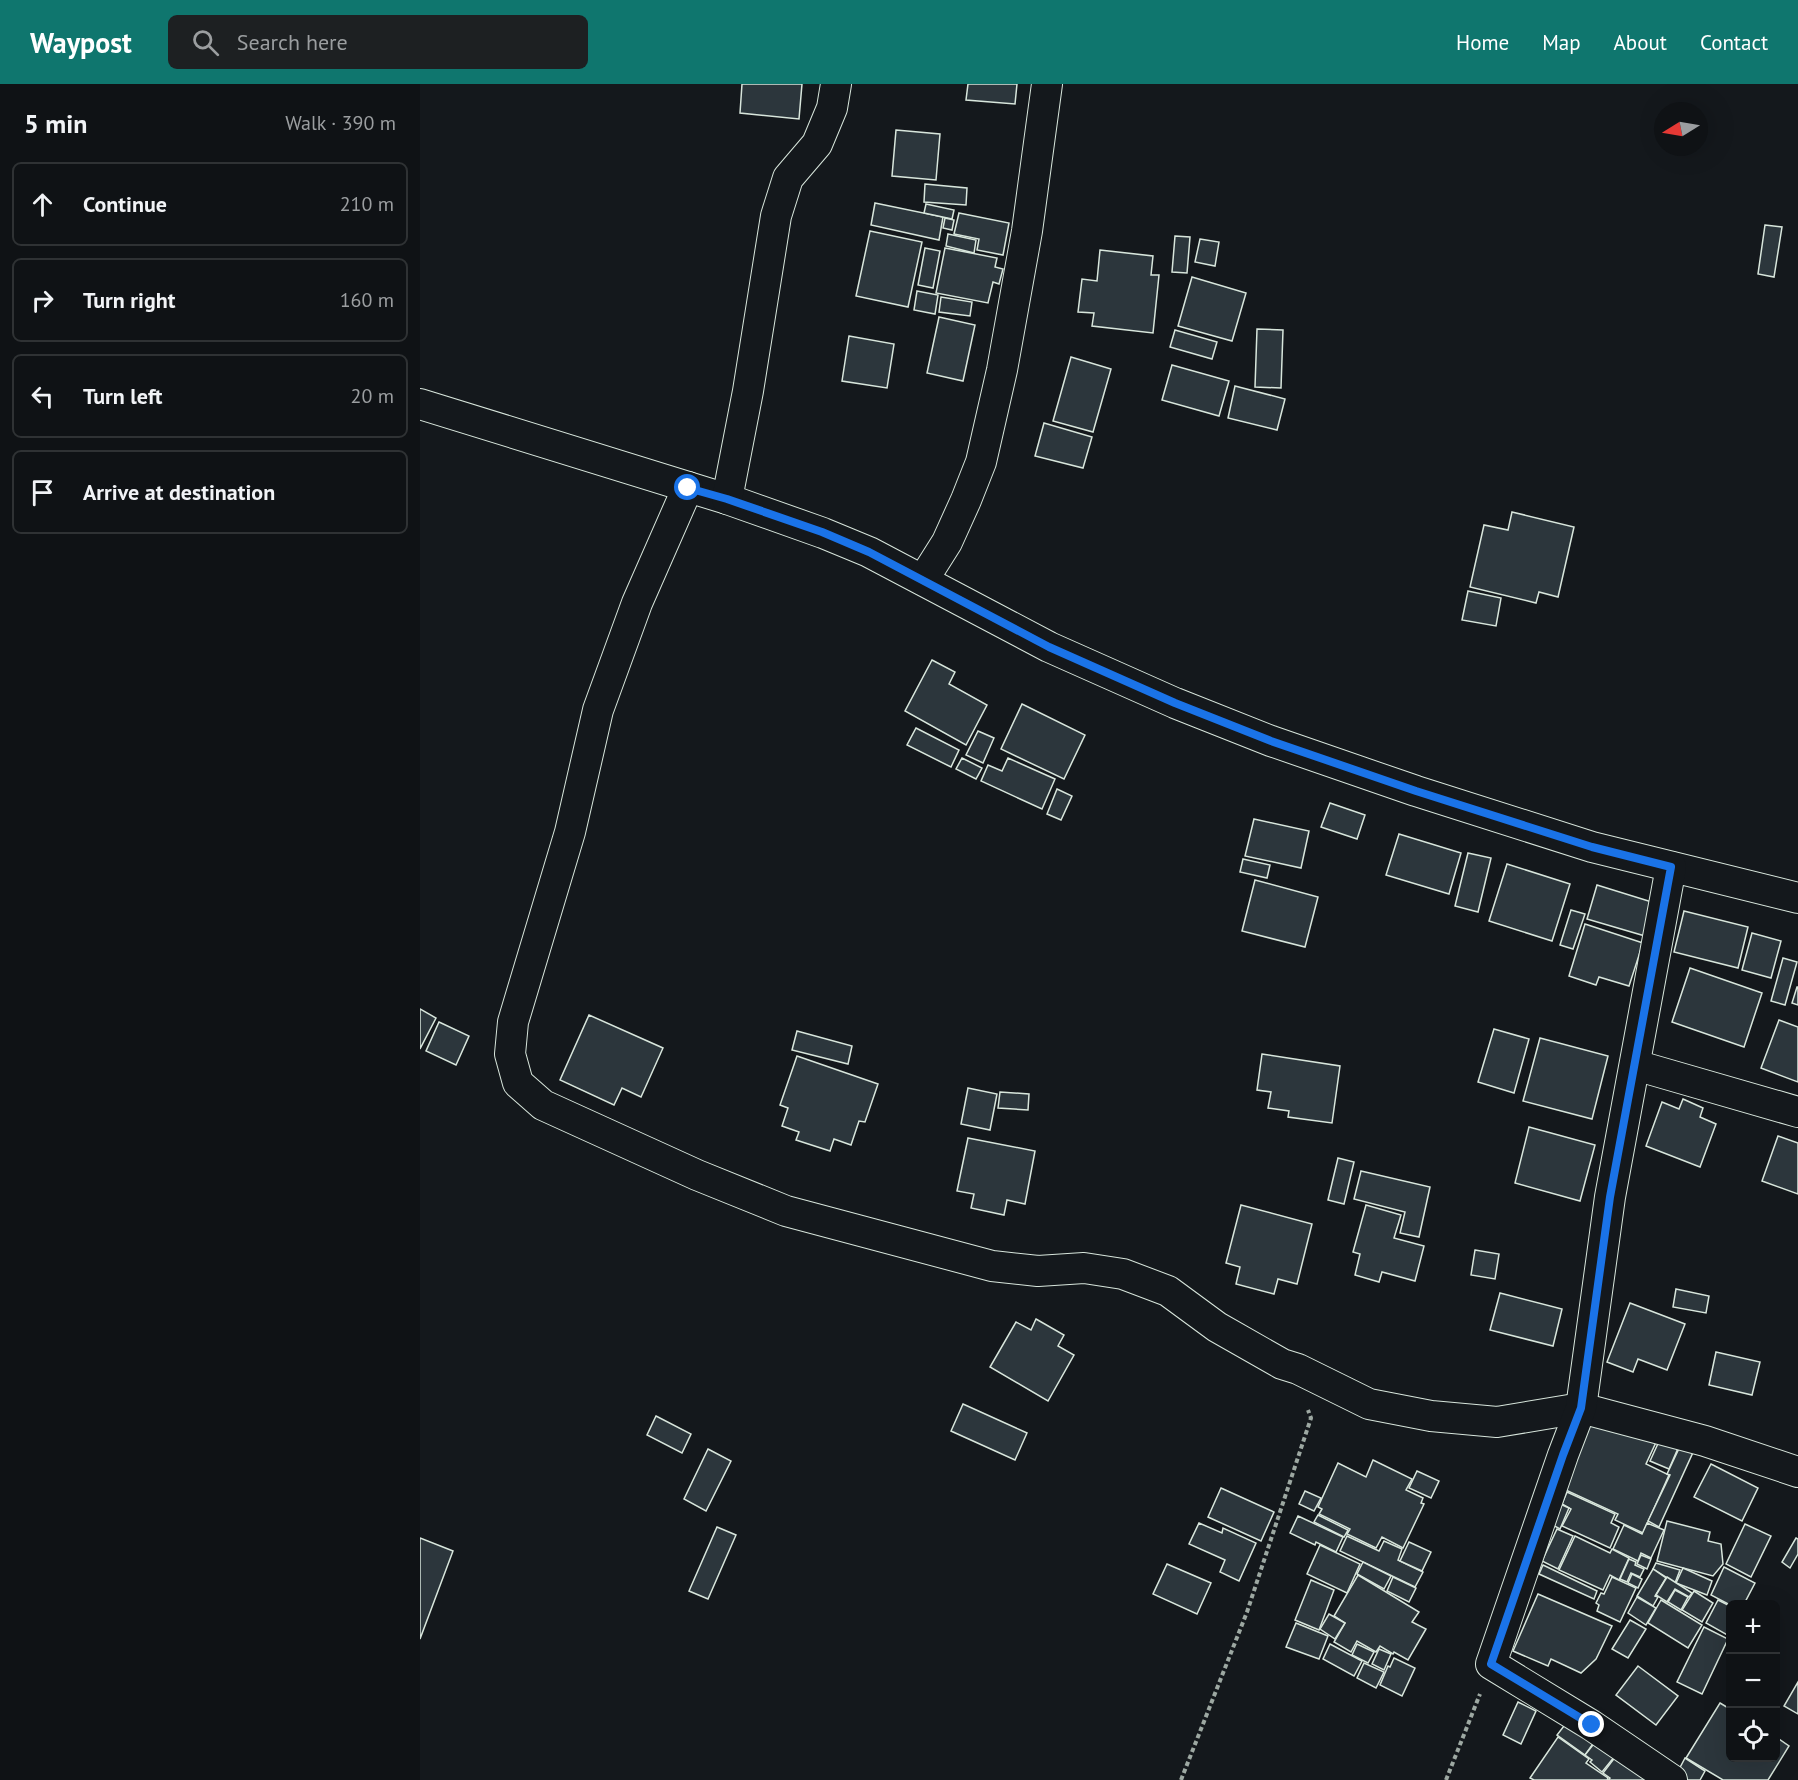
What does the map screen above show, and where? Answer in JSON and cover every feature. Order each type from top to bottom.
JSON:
[{"type":"street","points":[[727,499],[748,391],[776,216],[788,178],[817,144],[832,108],[836,84]]},
{"type":"street","points":[[923,580],[947,542],[981,462],[1002,370],[1027,231],[1047,84]]},
{"type":"street","points":[[420,404],[727,499],[822,532],[869,552],[1049,647],[1175,703],[1271,741],[1416,791],[1581,843],[1798,898]]},
{"type":"street","points":[[688,488],[637,603],[598,710],[570,832],[513,1022],[510,1054],[518,1083],[543,1105],[697,1175],[786,1211],[992,1266],[1038,1271],[1084,1268],[1123,1274],[1168,1291],[1217,1327],[1282,1364],[1298,1369],[1370,1404],[1431,1416],[1497,1422],[1581,1408],[1705,1441],[1798,1472]]},
{"type":"street","points":[[1671,867],[1610,1197],[1581,1408],[1491,1664],[1592,1725],[1672,1780]]},
{"type":"street","points":[[1635,1065],[1798,1112]]},
{"type":"path","points":[[1181,1780],[1247,1612],[1311,1418],[1298,1369]]},
{"type":"path","points":[[1446,1780],[1491,1664]]},
{"type":"building","points":[[742,84],[802,84],[799,119],[740,113]]},
{"type":"building","points":[[968,84],[1017,84],[1015,104],[966,100]]},
{"type":"building","points":[[896,130],[940,134],[936,180],[892,176]]},
{"type":"building","points":[[925,184],[967,188],[966,205],[924,202]]},
{"type":"building","points":[[875,203],[943,217],[939,240],[871,225]]},
{"type":"building","points":[[926,204],[954,210],[952,219],[924,213]]},
{"type":"building","points":[[959,213],[1009,223],[1003,255],[977,250],[979,239],[954,234]]},
{"type":"building","points":[[945,218],[954,220],[952,230],[943,228]]},
{"type":"building","points":[[1765,225],[1782,227],[1774,277],[1758,274]]},
{"type":"building","points":[[870,231],[922,242],[908,307],[856,296]]},
{"type":"building","points":[[948,234],[976,240],[974,253],[946,246]]},
{"type":"building","points":[[1175,236],[1190,237],[1187,273],[1172,272]]},
{"type":"building","points":[[1200,239],[1219,242],[1215,266],[1195,262]]},
{"type":"building","points":[[925,248],[940,251],[933,288],[918,285]]},
{"type":"building","points":[[945,248],[997,258],[995,267],[1003,269],[999,284],[993,282],[988,303],[936,293]]},
{"type":"building","points":[[1100,250],[1153,256],[1151,275],[1159,275],[1153,333],[1092,326],[1094,313],[1078,312],[1082,279],[1097,281]]},
{"type":"building","points":[[1192,277],[1246,293],[1232,341],[1178,326]]},
{"type":"building","points":[[917,291],[938,295],[935,314],[914,310]]},
{"type":"building","points":[[941,297],[972,302],[970,316],[939,312]]},
{"type":"building","points":[[939,317],[975,325],[963,381],[927,373]]},
{"type":"building","points":[[1257,329],[1283,330],[1281,388],[1255,387]]},
{"type":"building","points":[[1175,330],[1217,342],[1212,359],[1170,347]]},
{"type":"building","points":[[849,336],[894,344],[887,388],[842,381]]},
{"type":"building","points":[[1071,357],[1111,369],[1093,432],[1053,421]]},
{"type":"building","points":[[1172,365],[1229,381],[1219,416],[1162,400]]},
{"type":"building","points":[[1235,386],[1285,399],[1277,430],[1228,418]]},
{"type":"building","points":[[1044,423],[1092,437],[1083,468],[1035,456]]},
{"type":"building","points":[[1512,512],[1574,527],[1558,597],[1539,592],[1536,603],[1470,587],[1484,525],[1508,530]]},
{"type":"building","points":[[1468,591],[1501,598],[1496,626],[1462,620]]},
{"type":"building","points":[[932,660],[955,672],[949,684],[987,705],[966,745],[905,711]]},
{"type":"building","points":[[1022,704],[1085,735],[1064,779],[1001,749]]},
{"type":"building","points":[[916,728],[959,750],[951,767],[907,745]]},
{"type":"building","points":[[978,731],[994,738],[983,763],[966,755]]},
{"type":"building","points":[[962,758],[982,768],[976,779],[956,769]]},
{"type":"building","points":[[1008,758],[1055,779],[1042,809],[981,781],[988,765],[1002,771]]},
{"type":"building","points":[[1057,789],[1072,796],[1061,820],[1047,814]]},
{"type":"building","points":[[1330,803],[1365,815],[1357,839],[1321,827]]},
{"type":"building","points":[[1254,819],[1309,831],[1301,868],[1245,856]]},
{"type":"building","points":[[1399,834],[1461,853],[1449,894],[1386,875]]},
{"type":"building","points":[[1468,853],[1491,858],[1478,912],[1455,906]]},
{"type":"building","points":[[1243,859],[1270,865],[1267,878],[1240,872]]},
{"type":"building","points":[[1507,864],[1570,884],[1552,941],[1489,921]]},
{"type":"building","points":[[1255,880],[1318,897],[1305,947],[1242,931]]},
{"type":"building","points":[[1597,885],[1655,903],[1645,936],[1587,919]]},
{"type":"building","points":[[1571,910],[1585,914],[1573,949],[1560,945]]},
{"type":"building","points":[[1684,911],[1748,927],[1738,968],[1674,952]]},
{"type":"building","points":[[1585,924],[1643,943],[1629,986],[1599,977],[1596,985],[1569,976]]},
{"type":"building","points":[[1752,933],[1781,941],[1771,978],[1742,970]]},
{"type":"building","points":[[1783,958],[1797,962],[1785,1005],[1771,1001]]},
{"type":"building","points":[[1690,968],[1762,993],[1744,1047],[1672,1022]]},
{"type":"building","points":[[1798,987],[1798,1005],[1792,1003]]},
{"type":"building","points":[[420,1009],[436,1018],[420,1049]]},
{"type":"building","points":[[589,1015],[663,1048],[641,1097],[622,1088],[614,1105],[560,1080]]},
{"type":"building","points":[[1779,1020],[1798,1027],[1798,1082],[1761,1068]]},
{"type":"building","points":[[439,1022],[469,1036],[456,1065],[426,1051]]},
{"type":"building","points":[[1494,1029],[1529,1039],[1514,1093],[1478,1082]]},
{"type":"building","points":[[797,1031],[852,1046],[848,1064],[792,1050]]},
{"type":"building","points":[[1540,1038],[1608,1056],[1592,1119],[1523,1101]]},
{"type":"building","points":[[1262,1054],[1340,1066],[1332,1123],[1288,1117],[1289,1111],[1268,1108],[1271,1092],[1257,1090]]},
{"type":"building","points":[[797,1056],[878,1084],[865,1122],[859,1121],[851,1145],[834,1139],[830,1151],[796,1140],[799,1132],[782,1126],[788,1108],[780,1105]]},
{"type":"building","points":[[968,1088],[997,1094],[990,1130],[961,1124]]},
{"type":"building","points":[[1000,1092],[1029,1094],[1028,1110],[998,1108]]},
{"type":"building","points":[[1683,1099],[1703,1108],[1700,1117],[1716,1124],[1700,1167],[1646,1146],[1662,1102],[1679,1109]]},
{"type":"building","points":[[1529,1127],[1595,1145],[1580,1201],[1515,1183]]},
{"type":"building","points":[[1778,1136],[1798,1143],[1798,1194],[1762,1181]]},
{"type":"building","points":[[968,1138],[1035,1151],[1025,1204],[1007,1200],[1004,1215],[971,1208],[974,1194],[957,1191]]},
{"type":"building","points":[[1338,1158],[1354,1162],[1344,1204],[1328,1200]]},
{"type":"building","points":[[1361,1171],[1430,1187],[1419,1237],[1400,1233],[1405,1212],[1354,1199]]},
{"type":"building","points":[[1241,1205],[1312,1224],[1297,1284],[1278,1279],[1274,1294],[1236,1284],[1240,1267],[1226,1263]]},
{"type":"building","points":[[1366,1205],[1401,1215],[1394,1238],[1424,1246],[1415,1281],[1382,1272],[1379,1282],[1355,1275],[1360,1254],[1353,1252]]},
{"type":"building","points":[[1475,1250],[1499,1254],[1495,1279],[1471,1275]]},
{"type":"building","points":[[1676,1289],[1709,1296],[1706,1313],[1673,1307]]},
{"type":"building","points":[[1500,1293],[1562,1309],[1553,1346],[1490,1330]]},
{"type":"building","points":[[1630,1303],[1685,1324],[1667,1370],[1638,1359],[1633,1372],[1607,1362]]},
{"type":"building","points":[[1036,1319],[1064,1335],[1058,1346],[1074,1355],[1048,1401],[990,1367],[1016,1322],[1031,1330]]},
{"type":"building","points":[[1716,1352],[1760,1362],[1752,1395],[1709,1385]]},
{"type":"building","points":[[963,1404],[1027,1433],[1015,1460],[951,1431]]},
{"type":"building","points":[[656,1416],[691,1434],[682,1453],[647,1435]]},
{"type":"building","points":[[1589,1417],[1658,1438],[1646,1464],[1669,1475],[1643,1533],[1615,1520],[1618,1514],[1557,1486]]},
{"type":"building","points":[[1661,1437],[1679,1446],[1669,1469],[1650,1461]]},
{"type":"building","points":[[1682,1442],[1695,1448],[1659,1527],[1648,1521],[1670,1475],[1667,1474]]},
{"type":"building","points":[[708,1449],[731,1461],[706,1511],[684,1499]]},
{"type":"building","points":[[1373,1460],[1412,1479],[1406,1490],[1423,1498],[1421,1503],[1424,1504],[1403,1548],[1382,1537],[1376,1548],[1347,1534],[1350,1529],[1319,1514],[1322,1509],[1318,1507],[1338,1463],[1366,1477]]},
{"type":"building","points":[[1711,1464],[1758,1488],[1742,1521],[1694,1497]]},
{"type":"building","points":[[1417,1471],[1439,1481],[1431,1498],[1409,1488]]},
{"type":"building","points":[[1221,1488],[1274,1512],[1261,1541],[1208,1517]]},
{"type":"building","points":[[1305,1491],[1321,1498],[1314,1511],[1299,1504]]},
{"type":"building","points":[[1567,1492],[1615,1514],[1611,1523],[1619,1527],[1610,1548],[1562,1526],[1571,1509],[1562,1504]]},
{"type":"building","points":[[1558,1503],[1569,1508],[1560,1529],[1549,1523]]},
{"type":"building","points":[[1318,1515],[1348,1530],[1344,1537],[1314,1522]]},
{"type":"building","points":[[1298,1516],[1343,1537],[1336,1552],[1290,1533]]},
{"type":"building","points":[[1667,1521],[1710,1532],[1708,1541],[1721,1544],[1723,1564],[1713,1576],[1657,1561]]},
{"type":"building","points":[[1199,1523],[1222,1533],[1223,1528],[1256,1543],[1239,1581],[1220,1572],[1225,1560],[1189,1544]]},
{"type":"building","points":[[1647,1523],[1664,1530],[1651,1558],[1641,1553],[1638,1561],[1613,1549],[1624,1525],[1642,1534]]},
{"type":"building","points":[[1745,1524],[1771,1536],[1751,1577],[1726,1564]]},
{"type":"building","points":[[717,1527],[736,1535],[708,1599],[689,1591]]},
{"type":"building","points":[[1557,1529],[1573,1536],[1558,1569],[1542,1561]]},
{"type":"building","points":[[1347,1536],[1379,1551],[1384,1541],[1402,1549],[1398,1560],[1423,1572],[1415,1587],[1340,1551]]},
{"type":"building","points":[[1575,1536],[1610,1553],[1612,1549],[1629,1558],[1619,1580],[1610,1575],[1603,1590],[1559,1570]]},
{"type":"building","points":[[420,1538],[453,1551],[420,1639]]},
{"type":"building","points":[[1796,1538],[1798,1539],[1798,1554],[1790,1568],[1782,1562]]},
{"type":"building","points":[[1409,1542],[1431,1552],[1422,1571],[1400,1561]]},
{"type":"building","points":[[1320,1545],[1360,1564],[1347,1593],[1307,1574]]},
{"type":"building","points":[[1641,1555],[1651,1559],[1647,1569],[1637,1564]]},
{"type":"building","points":[[1629,1559],[1644,1569],[1640,1577],[1631,1573],[1627,1582],[1620,1579]]},
{"type":"building","points":[[1363,1562],[1391,1576],[1384,1589],[1357,1574]]},
{"type":"building","points":[[1656,1563],[1680,1570],[1675,1583],[1653,1569]]},
{"type":"building","points":[[1167,1564],[1211,1583],[1197,1614],[1153,1594]]},
{"type":"building","points":[[1543,1565],[1597,1591],[1594,1599],[1539,1574]]},
{"type":"building","points":[[1724,1567],[1755,1583],[1746,1600],[1726,1600],[1726,1603],[1711,1595]]},
{"type":"building","points":[[1683,1568],[1712,1581],[1707,1595],[1676,1583]]},
{"type":"building","points":[[1653,1569],[1666,1578],[1655,1596],[1658,1597],[1653,1606],[1637,1596]]},
{"type":"building","points":[[1632,1574],[1642,1579],[1638,1588],[1628,1583]]},
{"type":"building","points":[[1358,1575],[1419,1612],[1412,1622],[1426,1629],[1408,1660],[1380,1646],[1376,1652],[1357,1641],[1351,1652],[1334,1642],[1345,1623],[1334,1616]]},
{"type":"building","points":[[1393,1577],[1416,1588],[1409,1602],[1387,1591]]},
{"type":"building","points":[[1612,1577],[1636,1588],[1620,1622],[1597,1611],[1599,1605],[1596,1603],[1601,1593],[1604,1594]]},
{"type":"building","points":[[1667,1577],[1692,1593],[1689,1597],[1675,1589],[1667,1602],[1656,1595]]},
{"type":"building","points":[[1311,1580],[1334,1590],[1319,1630],[1295,1620]]},
{"type":"building","points":[[1675,1590],[1688,1597],[1681,1610],[1668,1602]]},
{"type":"building","points":[[1694,1591],[1713,1603],[1702,1622],[1682,1610]]},
{"type":"building","points":[[1538,1594],[1612,1626],[1596,1659],[1581,1673],[1551,1659],[1548,1666],[1513,1651]]},
{"type":"building","points":[[1637,1597],[1656,1608],[1646,1625],[1628,1613]]},
{"type":"building","points":[[1661,1600],[1702,1625],[1688,1648],[1648,1623]]},
{"type":"building","points":[[1718,1600],[1726,1604],[1726,1634],[1706,1623]]},
{"type":"building","points":[[1329,1614],[1345,1623],[1335,1639],[1320,1629]]},
{"type":"building","points":[[1630,1620],[1646,1629],[1628,1658],[1612,1649]]},
{"type":"building","points":[[1296,1623],[1328,1636],[1319,1659],[1286,1647]]},
{"type":"building","points":[[1704,1627],[1726,1638],[1726,1643],[1702,1694],[1677,1682]]},
{"type":"building","points":[[1330,1644],[1362,1661],[1354,1676],[1323,1659]]},
{"type":"building","points":[[1357,1644],[1374,1652],[1368,1663],[1352,1655]]},
{"type":"building","points":[[1379,1649],[1391,1654],[1384,1670],[1372,1664]]},
{"type":"building","points":[[1394,1658],[1415,1668],[1402,1696],[1380,1685]]},
{"type":"building","points":[[1364,1663],[1384,1672],[1376,1688],[1357,1678]]},
{"type":"building","points":[[1638,1666],[1678,1696],[1656,1725],[1616,1695]]},
{"type":"building","points":[[1798,1682],[1798,1714],[1784,1706]]},
{"type":"building","points":[[1518,1702],[1536,1711],[1521,1744],[1503,1735]]},
{"type":"building","points":[[1720,1703],[1726,1707],[1726,1762],[1779,1762],[1768,1780],[1723,1780],[1686,1758]]},
{"type":"building","points":[[1567,1722],[1595,1741],[1585,1755],[1557,1735]]},
{"type":"building","points":[[1558,1737],[1589,1759],[1586,1763],[1608,1778],[1607,1780],[1534,1780],[1530,1778]]},
{"type":"building","points":[[1780,1740],[1789,1746],[1780,1761]]},
{"type":"building","points":[[1596,1741],[1615,1756],[1602,1772],[1585,1755]]},
{"type":"building","points":[[1616,1756],[1647,1780],[1608,1780],[1610,1778],[1603,1773]]},
{"type":"building","points":[[1685,1758],[1705,1771],[1700,1780],[1680,1780],[1675,1777]]},
{"type":"route","points":[[688,488],[822,532],[869,552],[1049,647],[1175,703],[1271,741],[1416,791],[1592,847],[1671,867],[1610,1197],[1581,1408],[1491,1664],[1592,1725]]}]
